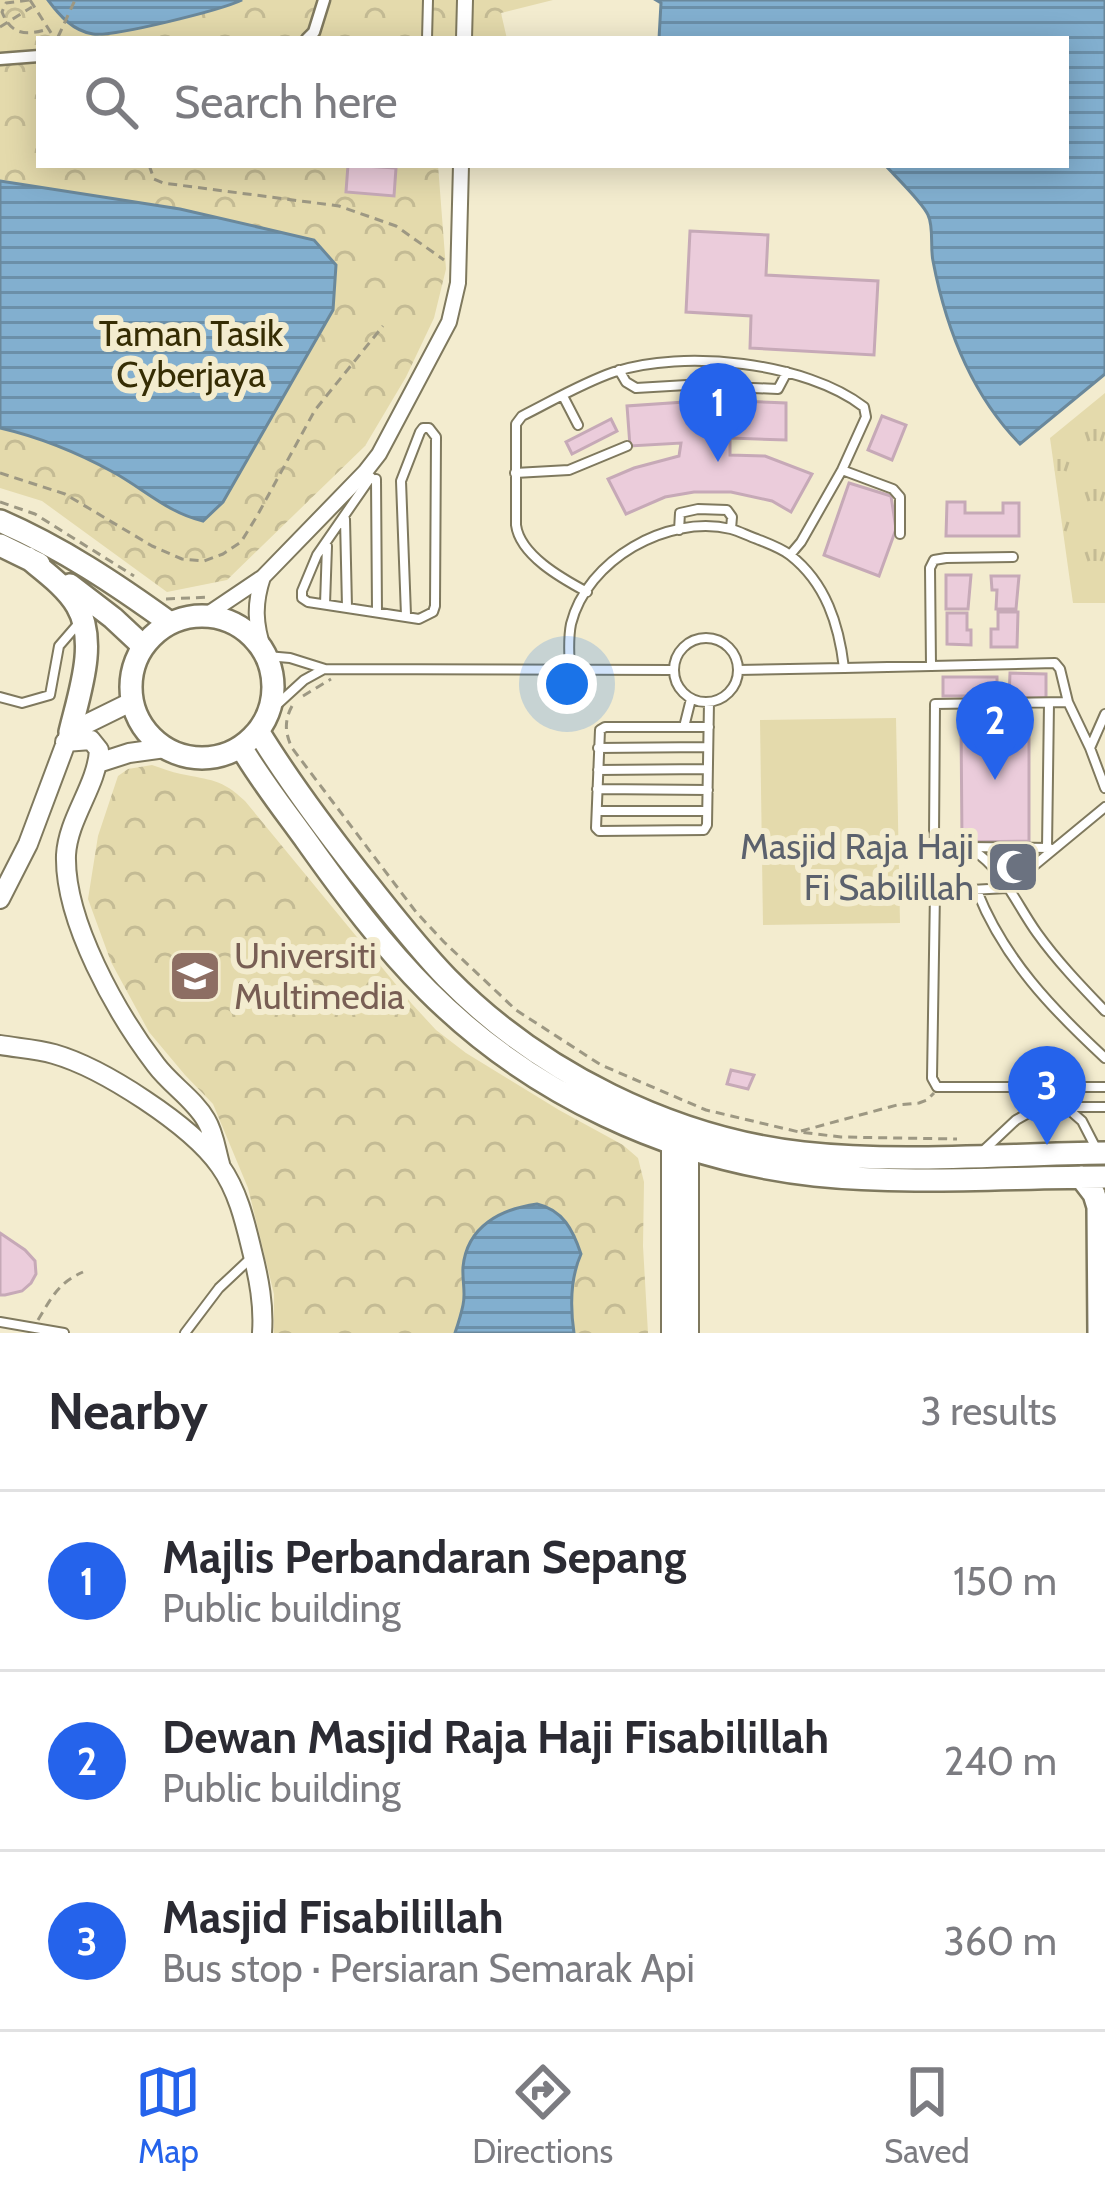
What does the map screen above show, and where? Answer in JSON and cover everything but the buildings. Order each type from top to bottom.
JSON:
[{"type":"main road","points":[[0,520],[110,579],[170,622]]},
{"type":"main road","points":[[0,545],[48,568],[143,646]]},
{"type":"main road","points":[[28,558],[68,594],[83,619],[85,661],[68,737]]},
{"type":"main road","points":[[207,607],[239,626],[265,654],[273,684],[256,730],[223,755],[183,756],[149,736],[138,720],[131,702],[134,663],[155,632],[170,622],[207,607]]},
{"type":"main road","points":[[256,730],[408,936],[472,1001],[569,1071],[729,1161],[848,1178],[1105,1177]]},
{"type":"main road","points":[[680,1134],[852,1156],[987,1148],[1101,1153]]},
{"type":"main road","points":[[1081,1177],[1098,1207],[1099,1333]]},
{"type":"street","points":[[310,36],[324,0]]},
{"type":"street","points":[[464,36],[465,0]]},
{"type":"street","points":[[0,58],[36,56]]},
{"type":"street","points":[[207,607],[262,577],[371,476],[448,322],[458,277],[461,168]]},
{"type":"street","points":[[262,577],[255,601],[256,627],[265,654]]},
{"type":"street","points":[[0,899],[28,844],[68,737],[131,702]]},
{"type":"street","points":[[68,737],[91,740],[99,750],[66,853],[76,922],[100,976],[155,1064],[210,1128],[254,1257],[262,1333]]},
{"type":"street","points":[[98,763],[165,748]]},
{"type":"street","points":[[28,844],[66,853]]},
{"type":"street","points":[[0,1045],[53,1054],[111,1078],[182,1129],[220,1164]]},
{"type":"street","points":[[182,1129],[192,1120],[195,1106]]},
{"type":"street","points":[[670,1333],[680,1134]]},
{"type":"street","points":[[680,1134],[689,1333]]},
{"type":"lane","points":[[425,0],[427,36]]},
{"type":"lane","points":[[587,592],[519,541],[516,424],[522,416],[619,370],[688,361],[735,363],[787,372],[864,407],[866,418],[842,470],[790,555]]},
{"type":"lane","points":[[619,370],[636,388],[778,389],[787,372]]},
{"type":"lane","points":[[563,396],[578,425]]},
{"type":"lane","points":[[371,476],[310,568],[302,598],[419,619],[428,616],[435,606],[436,436],[429,428],[420,433],[401,481],[406,615]]},
{"type":"lane","points":[[515,472],[569,470],[627,446]]},
{"type":"lane","points":[[842,470],[892,489],[900,497],[900,534]]},
{"type":"lane","points":[[371,476],[389,485],[401,481]]},
{"type":"lane","points":[[371,476],[377,611]]},
{"type":"lane","points":[[679,530],[680,513],[698,509],[727,510],[731,530]]},
{"type":"lane","points":[[345,519],[347,607]]},
{"type":"lane","points":[[570,670],[572,620],[587,592],[626,550],[679,530],[731,530],[790,555],[824,594],[834,616],[844,668]]},
{"type":"lane","points":[[325,604],[327,542]]},
{"type":"lane","points":[[931,666],[930,568],[934,560],[1013,557]]},
{"type":"lane","points":[[0,697],[22,703],[50,695],[59,646],[83,619]]},
{"type":"lane","points":[[700,638],[711,638],[730,650],[738,670],[729,692],[709,702],[691,699],[678,687],[673,670],[681,650],[700,638]]},
{"type":"lane","points":[[265,654],[325,669],[673,670]]},
{"type":"lane","points":[[738,670],[1055,663],[1105,788]]},
{"type":"lane","points":[[256,730],[304,680],[325,669]]},
{"type":"lane","points":[[685,727],[691,699]]},
{"type":"lane","points":[[709,702],[709,727],[707,790],[707,825],[704,830],[599,831],[600,730],[709,727]]},
{"type":"lane","points":[[1049,703],[1050,849]]},
{"type":"lane","points":[[1050,849],[936,842],[934,704],[1068,703]]},
{"type":"lane","points":[[1090,748],[1105,714]]},
{"type":"lane","points":[[598,748],[708,747]]},
{"type":"lane","points":[[598,770],[708,769]]},
{"type":"lane","points":[[597,789],[707,790]]},
{"type":"lane","points":[[1105,807],[1007,888],[935,892],[932,1078],[937,1087],[1105,1087]]},
{"type":"lane","points":[[597,811],[707,811]]},
{"type":"lane","points":[[961,847],[979,854],[1038,935],[1105,1011]]},
{"type":"lane","points":[[977,891],[1011,958],[1105,1058]]},
{"type":"lane","points":[[1065,1087],[1066,1107],[1082,1121],[1101,1153]]},
{"type":"lane","points":[[987,1148],[1039,1107],[1105,1108]]},
{"type":"lane","points":[[185,1333],[219,1288],[254,1257]]},
{"type":"lane","points":[[0,1322],[64,1333]]},
{"type":"path","points":[[58,36],[76,0]]},
{"type":"path","points":[[14,2],[26,10]]},
{"type":"path","points":[[31,2],[6,3],[2,12],[7,23],[15,31],[32,34],[48,29]]},
{"type":"path","points":[[0,27],[31,2]]},
{"type":"path","points":[[31,2],[54,36]]},
{"type":"path","points":[[150,168],[154,179],[163,183],[339,206],[396,226],[458,277]]},
{"type":"path","points":[[0,473],[65,494],[182,559],[204,561],[223,554],[241,542],[315,410],[383,326]]},
{"type":"path","points":[[0,502],[35,514],[141,581]]},
{"type":"path","points":[[153,591],[166,599],[207,607]]},
{"type":"path","points":[[348,669],[296,701],[287,715],[285,734],[416,912],[516,1010],[601,1065],[706,1110],[799,1132],[987,1148]]},
{"type":"path","points":[[799,1132],[919,1103],[937,1087]]},
{"type":"path","points":[[34,1327],[56,1290],[83,1272]]},
{"type":"green space","name":"Taman Tasik Cyberjaya","points":[[0,0],[553,0],[501,13],[506,36],[36,36],[36,168],[438,168],[446,269],[434,318],[365,446],[227,580],[167,592],[42,501],[0,488]]},
{"type":"green space","points":[[1105,393],[1105,603],[1073,603],[1050,438]]},
{"type":"green space","points":[[896,718],[900,923],[763,925],[760,720]]},
{"type":"green space","points":[[152,765],[215,782],[237,794],[436,1030],[638,1158],[644,1182],[648,1333],[274,1333],[274,1294],[248,1188],[213,1104],[149,1032],[111,962],[88,899],[98,836],[118,776]]},
{"type":"water","points":[[48,0],[242,0],[168,22],[93,34],[73,26]]},
{"type":"water","points":[[656,0],[1105,0],[1105,374],[1020,444],[974,382],[953,336],[933,261],[928,215],[888,168],[1069,168],[1069,36],[659,36],[661,3]]},
{"type":"water","points":[[0,181],[180,209],[314,240],[336,265],[333,310],[223,502],[203,521],[167,506],[86,458],[0,428]]},
{"type":"water","points":[[537,1204],[566,1222],[581,1254],[572,1293],[574,1333],[455,1333],[471,1241],[499,1215]]},
{"type":"place","name":"Majlis Perbandaran Sepang","points":[[718,462]]},
{"type":"place","name":"Dewan Masjid Raja Haji Fisabilillah","points":[[995,780]]},
{"type":"place","name":"Masjid Raja Haji Fi Sabilillah","points":[[1013,867]]},
{"type":"place","name":"Universiti Multimedia","points":[[195,976]]},
{"type":"place","name":"Masjid Fisabilillah","points":[[1047,1145]]}]
